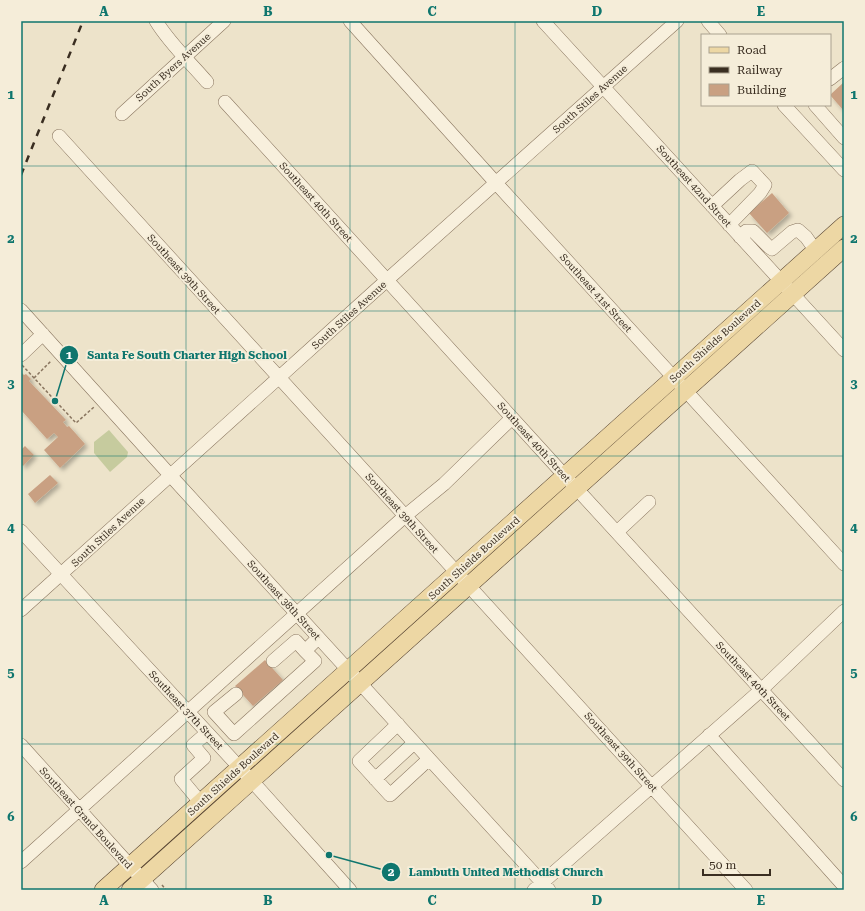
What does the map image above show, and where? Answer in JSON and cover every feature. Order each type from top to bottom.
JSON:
[{"type":"main road","name":"South Shields Boulevard","points":[[103,890],[844,225]]},
{"type":"main road","name":"South Shields Boulevard","points":[[141,886],[252,781],[844,248]]},
{"type":"street","points":[[156,21],[173,45],[207,82]]},
{"type":"street","name":"South Byers Avenue","points":[[122,114],[224,21]]},
{"type":"street","name":"Southeast 41st Street","points":[[350,21],[844,564]]},
{"type":"street","name":"Southeast 42nd Street","points":[[543,21],[844,350]]},
{"type":"street","name":"South Stiles Avenue","points":[[21,610],[62,575],[170,475],[677,21]]},
{"type":"street","points":[[708,21],[719,34]]},
{"type":"street","points":[[831,78],[844,68]]},
{"type":"street","name":"Southeast 40th Street","points":[[226,102],[512,418],[844,780]]},
{"type":"street","points":[[785,106],[844,170]]},
{"type":"street","points":[[816,106],[844,138]]},
{"type":"street","name":"Southeast 39th Street","points":[[59,136],[746,890]]},
{"type":"street","points":[[712,206],[752,171],[765,185],[760,193],[729,225]]},
{"type":"street","points":[[740,237],[746,231],[753,231],[768,247],[772,249],[792,232],[798,230],[806,237],[816,251]]},
{"type":"street","name":"Southeast 38th Street","points":[[21,310],[318,638],[398,724],[542,888]]},
{"type":"street","points":[[21,355],[43,334]]},
{"type":"street","points":[[21,862],[80,811],[405,516],[444,484],[512,418]]},
{"type":"street","points":[[617,532],[649,502]]},
{"type":"street","name":"Southeast 37th Street","points":[[21,531],[252,781],[350,890]]},
{"type":"street","points":[[542,888],[651,786],[761,690],[844,611]]},
{"type":"street","points":[[305,650],[318,638]]},
{"type":"street","points":[[236,694],[214,712],[234,734],[315,661],[296,641],[273,661]]},
{"type":"street","points":[[201,802],[181,779],[204,758],[193,745],[225,724]]},
{"type":"street","points":[[398,724],[359,761],[390,795],[429,759]]},
{"type":"street","points":[[709,735],[844,886]]},
{"type":"street","points":[[375,779],[414,743]]},
{"type":"street","name":"Southeast Grand Boulevard","points":[[21,745],[130,866],[141,886]]},
{"type":"path","points":[[34,378],[51,361]]},
{"type":"path","points":[[21,364],[76,423],[96,404]]},
{"type":"green space","points":[[109,430],[128,452],[127,457],[110,472],[94,453],[94,442]]},
{"type":"building","points":[[844,82],[844,111],[831,96],[831,94]]},
{"type":"building","points":[[772,193],[789,213],[767,233],[749,213]]},
{"type":"building","points":[[21,372],[24,375],[26,374],[31,379],[29,381],[66,420],[63,422],[67,427],[69,426],[85,444],[60,468],[44,450],[58,437],[54,433],[47,439],[21,410]]},
{"type":"building","points":[[25,446],[34,455],[23,466],[21,464],[21,450]]},
{"type":"building","points":[[50,475],[58,483],[35,503],[28,494]]},
{"type":"building","points":[[265,660],[283,680],[253,706],[235,686]]},
{"type":"railway","points":[[21,175],[83,21]]},
{"type":"place","name":"Santa Fe South Charter High School","points":[[55,401]]},
{"type":"place","name":"Lambuth United Methodist Church","points":[[329,855]]}]
